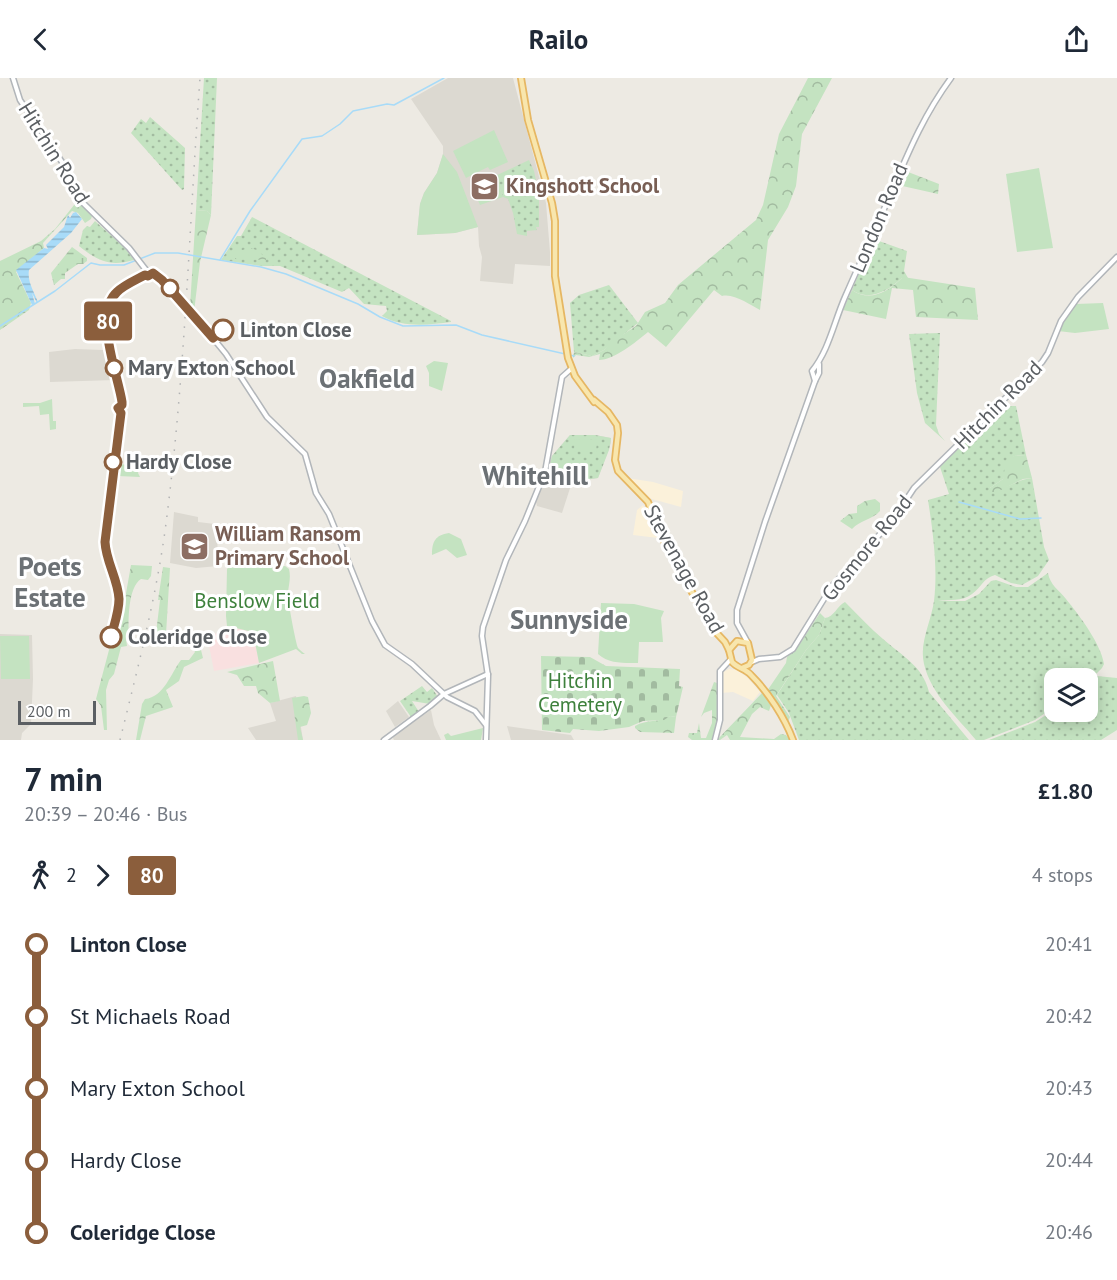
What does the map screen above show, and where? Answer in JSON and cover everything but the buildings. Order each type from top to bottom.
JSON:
[{"type":"main road","name":"Stevenage Road","points":[[521,78],[528,120],[552,202],[555,276],[563,332],[572,369],[617,425],[615,460],[618,471],[648,502],[664,541],[710,625],[729,650]]},
{"type":"main road","name":"Stevenage Road","points":[[725,642],[735,643]]},
{"type":"main road","points":[[750,673],[752,654],[748,643],[735,643],[729,650],[732,662],[750,673],[785,723],[794,740]]},
{"type":"main road","points":[[742,668],[750,664]]},
{"type":"street","name":"Hitchin Road","points":[[13,78],[20,100],[64,165],[82,202],[129,248],[146,270],[150,270],[151,274],[157,275],[162,280],[226,354],[267,417],[302,449],[316,493],[329,514],[378,634],[385,645],[412,664],[445,696],[475,711]]},
{"type":"street","name":"London Road","points":[[748,643],[737,620],[738,608],[765,522],[815,381],[816,372],[844,300],[912,142],[933,104],[951,78]]},
{"type":"street","name":"Hitchin Road","points":[[924,479],[1042,362],[1048,353],[1059,324],[1089,285],[1117,257]]},
{"type":"street","points":[[486,740],[488,674],[482,636],[483,627],[506,560],[545,472],[562,377],[572,369]]},
{"type":"street","name":"Gosmore Road","points":[[750,664],[759,659],[778,658],[793,649],[832,586],[867,550],[899,512],[914,488],[924,479]]},
{"type":"street","name":"London Road","points":[[735,643],[741,632]]},
{"type":"street","points":[[752,654],[759,659]]},
{"type":"street","points":[[715,740],[720,720],[720,671],[732,662]]},
{"type":"street","points":[[384,740],[451,690],[488,674]]},
{"type":"street","points":[[482,678],[488,681]]},
{"type":"street","points":[[445,696],[451,690]]},
{"type":"street","points":[[475,711],[481,711],[486,706]]},
{"type":"street","points":[[475,711],[486,725]]},
{"type":"shaded area","name":"Kingshott School","points":[[448,78],[513,78],[546,203],[550,266],[515,264],[513,284],[480,281],[482,257],[478,227],[455,233],[417,235],[420,204],[437,173],[443,146],[411,99]]},
{"type":"shaded area","points":[[75,349],[103,350],[115,380],[50,382],[49,352]]},
{"type":"shaded area","points":[[570,435],[595,435],[611,438],[611,443],[598,478],[572,482],[562,513],[537,506],[536,502],[552,456]]},
{"type":"shaded area","points":[[627,478],[653,482],[683,491],[681,507],[648,498]]},
{"type":"shaded area","points":[[643,505],[658,538],[633,535],[637,510]]},
{"type":"shaded area","name":"William Ransom Primary School","points":[[174,512],[198,517],[198,522],[215,524],[218,566],[196,568],[170,563]]},
{"type":"shaded area","points":[[233,627],[253,632],[259,663],[214,671],[207,635],[230,631]]},
{"type":"shaded area","points":[[0,634],[32,635],[31,724],[22,733],[21,740],[0,740]]},
{"type":"shaded area","points":[[729,669],[737,670],[748,678],[760,692],[753,701],[733,692],[721,693],[721,673]]},
{"type":"shaded area","points":[[296,696],[303,740],[256,740],[248,728],[276,721],[270,703]]},
{"type":"shaded area","points":[[398,701],[409,717],[395,727],[386,711]]},
{"type":"shaded area","points":[[431,710],[434,725],[441,740],[394,740],[392,736]]},
{"type":"shaded area","points":[[507,726],[571,735],[574,740],[511,740]]},
{"type":"green space","points":[[204,78],[217,78],[211,215],[207,211],[196,210]]},
{"type":"green space","points":[[808,78],[832,78],[802,134],[796,186],[788,207],[768,240],[760,310],[737,298],[722,296],[714,290],[666,347],[648,332],[625,350],[611,357],[599,360],[600,354],[589,357],[576,355],[573,358],[574,352],[592,356],[604,350],[636,326],[645,312],[665,303],[678,285],[756,220],[763,205],[779,134]]},
{"type":"green space","points":[[150,117],[185,148],[184,189],[182,190],[131,133],[141,119],[146,123]]},
{"type":"green space","points":[[494,130],[508,162],[490,170],[488,167],[466,178],[453,151]]},
{"type":"green space","points":[[443,154],[457,172],[478,227],[455,233],[417,235],[420,204],[437,173]]},
{"type":"green space","points":[[529,160],[539,194],[539,227],[536,227],[537,230],[527,231],[527,236],[517,234],[508,199],[503,197],[495,176]]},
{"type":"green space","points":[[1039,168],[1053,248],[1017,252],[1006,174]]},
{"type":"green space","points":[[903,170],[939,184],[938,194],[898,185]]},
{"type":"green space","points":[[498,184],[503,197],[480,205],[475,193]]},
{"type":"green space","points":[[78,200],[92,216],[91,219],[85,223],[78,213],[72,211],[43,243],[44,248],[16,272],[31,303],[29,310],[0,330],[0,261],[41,241],[55,229]]},
{"type":"green space","points":[[196,210],[207,211],[211,215],[200,262],[194,312],[190,307]]},
{"type":"green space","points":[[252,217],[451,322],[425,325],[390,320],[382,316],[387,311],[386,306],[364,304],[349,288],[342,292],[280,266],[261,266],[221,260],[237,236],[241,236]]},
{"type":"green space","points":[[95,221],[125,248],[134,260],[111,263],[92,256],[79,246],[83,230]]},
{"type":"green space","points":[[875,236],[879,241],[907,251],[904,271],[908,278],[902,278],[885,291],[865,295],[852,290]]},
{"type":"green space","points":[[72,247],[87,258],[87,261],[65,273],[65,279],[61,279],[54,285],[51,273]]},
{"type":"green space","points":[[250,248],[257,250],[266,260],[235,259],[235,252]]},
{"type":"green space","points":[[903,277],[975,288],[978,320],[916,317],[913,290],[892,288],[886,319],[843,310],[852,290],[859,294],[879,294],[892,287]]},
{"type":"green space","points":[[609,285],[638,323],[604,350],[592,356],[574,352],[570,303],[579,295]]},
{"type":"green space","points":[[1103,303],[1109,329],[1075,333],[1058,331],[1076,304]]},
{"type":"green space","points":[[940,333],[936,425],[945,441],[925,423],[917,393],[909,334]]},
{"type":"green space","points":[[434,361],[448,363],[442,391],[429,386],[429,373],[426,366]]},
{"type":"green space","points":[[52,399],[53,421],[56,421],[56,429],[50,430],[49,414],[40,415],[39,406],[23,407],[23,403],[40,403]]},
{"type":"green space","points":[[999,406],[1016,406],[1026,455],[1014,456],[1003,479],[990,488],[1002,488],[1032,478],[1044,547],[1049,560],[1038,576],[1022,585],[1011,583],[995,575],[988,578],[968,597],[938,601],[965,601],[979,594],[991,581],[996,580],[1016,587],[1028,587],[1048,573],[1053,584],[1089,630],[1099,648],[1104,664],[1098,672],[1098,668],[1044,668],[1044,714],[1035,720],[984,740],[976,740],[939,695],[927,675],[923,656],[926,632],[933,609],[935,576],[928,500],[949,494],[940,467]]},
{"type":"green space","points":[[570,435],[595,435],[611,438],[609,450],[598,478],[576,481],[575,477],[559,474],[558,470],[549,469],[552,456]]},
{"type":"green space","points":[[575,439],[597,440],[596,452],[574,451]]},
{"type":"green space","points":[[1026,455],[1032,478],[1023,479],[995,493],[990,492],[990,488],[1003,479],[1006,460],[1014,456]]},
{"type":"green space","points":[[120,464],[140,467],[138,473],[140,477],[118,476]]},
{"type":"green space","points":[[875,499],[880,503],[880,511],[873,516],[852,529],[840,521],[849,514],[857,513],[857,506]]},
{"type":"green space","points":[[449,533],[461,539],[467,555],[457,558],[446,549],[432,555],[435,540],[440,535]]},
{"type":"green space","name":"Benslow Field","points":[[236,561],[273,567],[285,566],[289,569],[288,596],[292,621],[298,648],[305,654],[296,649],[259,663],[253,632],[227,626],[227,569]]},
{"type":"green space","points":[[131,565],[152,566],[151,576],[148,580],[141,579],[137,583],[131,597],[127,646],[121,647],[114,674],[106,690],[107,730],[104,730],[101,706],[96,699],[118,616],[120,600],[125,599]]},
{"type":"green space","points":[[163,567],[170,568],[166,634],[198,638],[203,658],[184,667],[179,681],[166,690],[173,707],[146,716],[140,740],[136,740],[142,704],[145,699],[157,694],[181,660],[189,660],[195,652],[192,645],[161,639],[156,633]]},
{"type":"green space","points":[[845,602],[917,668],[929,692],[969,740],[799,740],[789,713],[777,695],[806,650],[819,635],[825,618],[831,616]]},
{"type":"green space","points":[[601,603],[634,604],[664,611],[661,618],[663,642],[639,642],[638,663],[617,662],[602,657],[598,654]]},
{"type":"green space","points":[[820,613],[825,618],[819,635],[806,650],[776,696],[790,717],[788,722],[767,691],[786,663],[787,657],[799,645]]},
{"type":"green space","points":[[0,636],[29,636],[30,679],[1,679]]},
{"type":"green space","name":"Hitchin Cemetery","points":[[541,656],[590,657],[606,666],[680,669],[679,686],[683,687],[676,717],[670,716],[664,720],[643,721],[629,727],[599,731],[573,729],[570,733],[542,730]]},
{"type":"green space","points":[[273,661],[280,701],[270,703],[258,693],[256,686],[244,686],[237,675],[227,672]]},
{"type":"green space","points":[[1098,676],[1117,678],[1117,730],[1101,740],[989,740],[1044,716],[1044,722],[1098,722]]},
{"type":"green space","points":[[714,682],[717,683],[718,712],[712,740],[692,740],[688,737],[689,733],[697,733],[699,723],[701,738],[706,738],[712,723],[712,710],[701,717]]},
{"type":"green space","points":[[422,686],[427,692],[432,688],[438,697],[430,704],[412,701],[419,712],[411,717],[400,701]]},
{"type":"green space","points":[[762,693],[771,705],[769,711],[760,707],[752,714],[740,737],[774,739],[781,734],[786,735],[790,740],[730,740],[727,735],[717,740]]},
{"type":"green space","points":[[308,697],[311,713],[307,725],[300,727],[303,740],[298,740],[292,698]]},
{"type":"green space","points":[[670,716],[676,717],[674,733],[640,732],[635,728],[644,722],[662,720]]},
{"type":"green space","points":[[483,728],[481,740],[446,740],[444,735],[448,733],[451,736]]},
{"type":"water","points":[[76,212],[82,219],[71,233],[29,270],[30,282],[38,302],[32,293],[35,304],[32,305],[16,270],[44,248],[48,249],[46,245],[64,227],[68,215],[70,218]]},
{"type":"waterway","points":[[220,260],[250,211],[302,139],[322,136],[340,124],[353,111],[387,104],[394,105],[444,78]]},
{"type":"waterway","points":[[0,326],[55,291],[91,263],[124,265],[155,253],[178,253],[261,267],[286,274],[358,304],[380,317],[403,326],[456,325],[482,335],[574,356]]},
{"type":"waterway","points":[[959,502],[1020,519],[1041,518]]},
{"type":"railway","points":[[120,740],[151,610],[161,558],[172,475],[182,362],[200,78]]},
{"type":"bus line","name":"80","points":[[111,637],[119,597],[107,560],[105,542],[121,413],[118,408],[122,402],[108,343],[108,309],[111,299],[122,288],[153,273],[162,280],[213,338],[223,330]]},
{"type":"place","name":"Kingshott School","points":[[485,186]]},
{"type":"place","name":"Linton Close","points":[[223,330]]},
{"type":"place","name":"Mary Exton School","points":[[114,368]]},
{"type":"place","name":"Hardy Close","points":[[113,462]]},
{"type":"place","name":"William Ransom Primary School","points":[[194,546]]},
{"type":"place","name":"Coleridge Close","points":[[111,637]]},
{"type":"district","name":"Oakfield","points":[[367,379]]},
{"type":"district","name":"Whitehill","points":[[535,476]]},
{"type":"district","name":"Poets Estate","points":[[50,582]]},
{"type":"district","name":"Sunnyside","points":[[569,620]]}]
